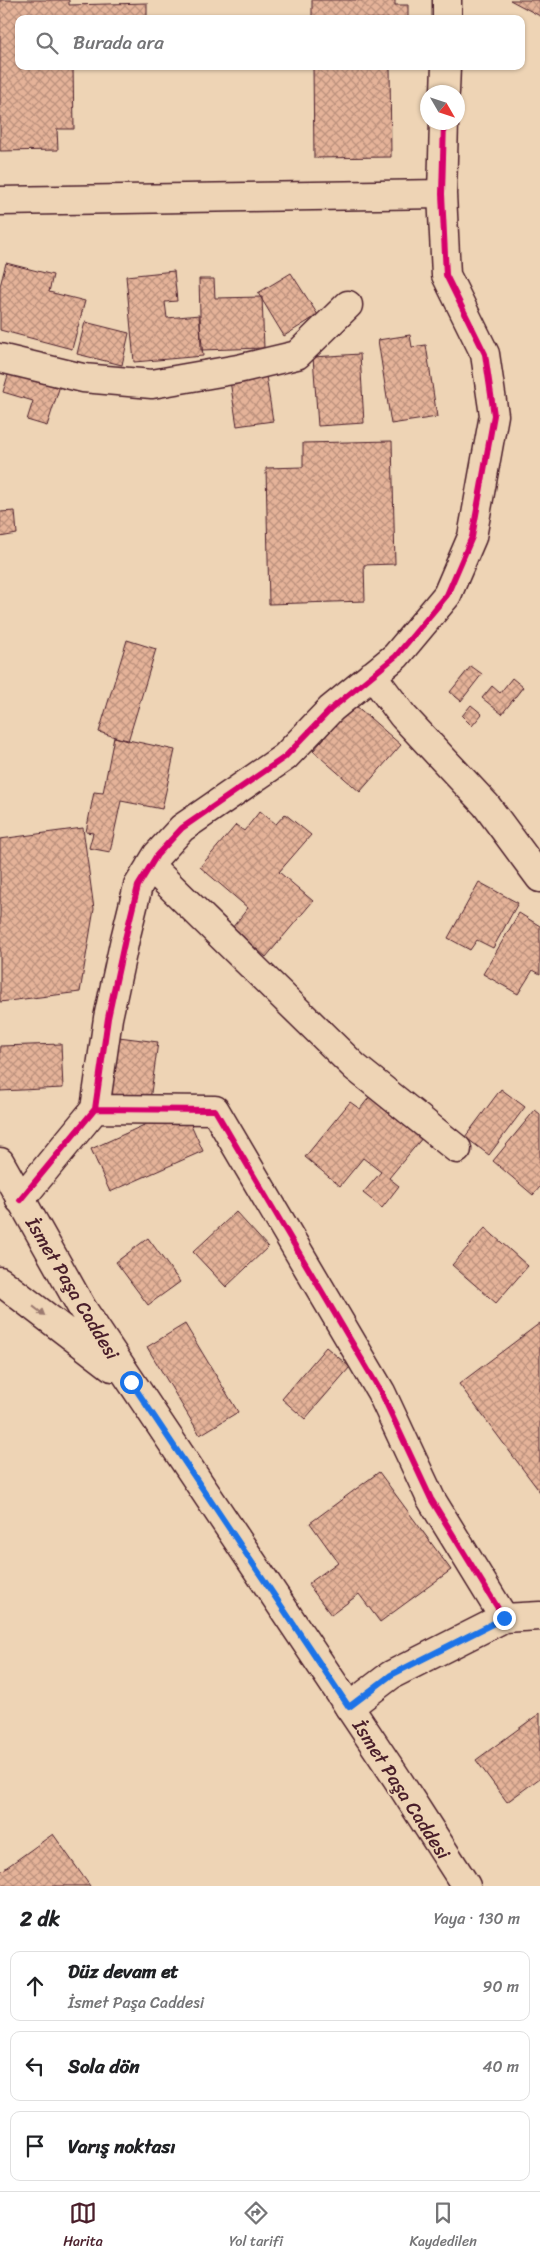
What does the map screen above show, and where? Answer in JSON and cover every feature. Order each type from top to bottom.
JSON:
[{"type":"street","points":[[447,0],[447,15]]},
{"type":"street","points":[[445,85],[446,70]]},
{"type":"street","points":[[20,1200],[95,1109],[108,1018],[125,939],[138,886],[157,855],[182,828],[285,756],[331,709],[396,656],[447,595],[472,537],[494,415],[485,354],[446,275],[442,194],[444,130]]},
{"type":"street","points":[[0,201],[442,194]]},
{"type":"street","points":[[0,358],[83,378],[152,384],[238,369],[297,355],[348,305]]},
{"type":"street","points":[[372,675],[403,716],[486,804],[540,878]]},
{"type":"street","points":[[150,866],[355,1067],[457,1149]]},
{"type":"street","points":[[95,1109],[216,1110],[381,1392],[431,1499],[504,1618]]},
{"type":"street","name":"İsmet Paşa Caddesi","points":[[0,1162],[82,1308],[349,1707],[466,1886]]},
{"type":"street","points":[[0,1281],[131,1382]]},
{"type":"street","points":[[349,1707],[391,1675],[504,1618],[540,1616]]},
{"type":"building","points":[[0,0],[69,0],[69,5],[147,3],[147,15],[15,15],[15,70],[73,70],[74,129],[57,129],[58,150],[0,151]]},
{"type":"building","points":[[312,0],[395,0],[395,5],[408,5],[408,15],[312,15]]},
{"type":"building","points":[[510,0],[540,0],[540,16]]},
{"type":"building","points":[[313,70],[390,70],[391,157],[314,158]]},
{"type":"building","points":[[6,263],[53,275],[49,292],[85,301],[72,349],[0,330],[0,286]]},
{"type":"building","points":[[174,271],[177,301],[165,302],[167,318],[199,315],[203,356],[134,362],[126,276]]},
{"type":"building","points":[[291,273],[318,315],[284,336],[258,293]]},
{"type":"building","points":[[199,279],[214,279],[215,298],[262,297],[264,348],[201,350]]},
{"type":"building","points":[[85,322],[129,333],[122,365],[77,354]]},
{"type":"building","points":[[410,335],[412,347],[426,345],[437,417],[391,424],[378,340]]},
{"type":"building","points":[[360,354],[364,423],[318,426],[313,357]]},
{"type":"building","points":[[14,355],[65,370],[47,426],[27,420],[33,401],[3,392]]},
{"type":"building","points":[[264,363],[273,421],[237,426],[228,368]]},
{"type":"building","points":[[392,441],[395,564],[364,565],[365,601],[269,604],[266,468],[303,467],[303,443]]},
{"type":"building","points":[[15,511],[17,534],[0,537],[0,512]]},
{"type":"building","points":[[127,640],[156,649],[128,741],[99,732]]},
{"type":"building","points":[[471,666],[482,674],[461,701],[450,692]]},
{"type":"building","points":[[512,678],[523,687],[502,714],[482,698],[492,686],[500,693]]},
{"type":"building","points":[[354,704],[401,745],[360,792],[313,751]]},
{"type":"building","points":[[471,705],[482,714],[472,726],[462,716]]},
{"type":"building","points":[[114,737],[175,750],[162,809],[121,801],[110,852],[89,848],[93,833],[86,832],[94,792],[103,793]]},
{"type":"building","points":[[260,811],[276,824],[285,814],[311,835],[279,872],[313,901],[266,957],[232,928],[248,908],[200,867],[236,825],[244,831]]},
{"type":"building","points":[[83,828],[94,909],[80,992],[0,1002],[0,839]]},
{"type":"building","points":[[479,882],[518,903],[493,948],[477,940],[470,950],[448,938]]},
{"type":"building","points":[[519,913],[540,926],[540,974],[533,970],[518,994],[483,974]]},
{"type":"building","points":[[111,1036],[158,1042],[150,1100],[103,1094]]},
{"type":"building","points":[[61,1044],[63,1088],[0,1091],[0,1046]]},
{"type":"building","points":[[501,1089],[525,1107],[489,1155],[465,1137]]},
{"type":"building","points":[[371,1095],[423,1137],[389,1178],[399,1186],[382,1208],[363,1193],[381,1172],[363,1158],[340,1186],[305,1157],[350,1102],[360,1109]]},
{"type":"building","points":[[535,1110],[540,1114],[540,1187],[533,1195],[493,1161]]},
{"type":"building","points":[[162,1117],[189,1120],[203,1151],[110,1192],[91,1149]]},
{"type":"building","points":[[236,1212],[268,1247],[226,1287],[193,1252]]},
{"type":"building","points":[[485,1228],[528,1266],[496,1303],[452,1265]]},
{"type":"building","points":[[148,1238],[180,1282],[148,1305],[116,1262]]},
{"type":"building","points":[[540,1323],[540,1492],[459,1384]]},
{"type":"building","points":[[185,1324],[238,1412],[200,1435],[147,1347]]},
{"type":"building","points":[[326,1347],[350,1367],[305,1419],[282,1399]]},
{"type":"building","points":[[379,1472],[451,1570],[380,1622],[359,1594],[331,1615],[308,1584],[338,1562],[310,1523]]},
{"type":"building","points":[[540,1713],[540,1778],[507,1802],[476,1760]]},
{"type":"building","points":[[53,1834],[90,1886],[0,1886],[0,1872]]},
{"type":"cycle path","points":[[95,1109],[108,1018],[125,939],[138,886],[157,855],[182,828],[285,757],[331,709],[396,656],[447,595],[472,537],[494,415],[485,354],[446,275],[442,194],[444,130]]},
{"type":"cycle path","points":[[20,1200],[95,1109],[215,1110],[381,1392],[431,1499],[504,1618]]},
{"type":"route","points":[[131,1382],[349,1707],[391,1675],[504,1618]]}]
